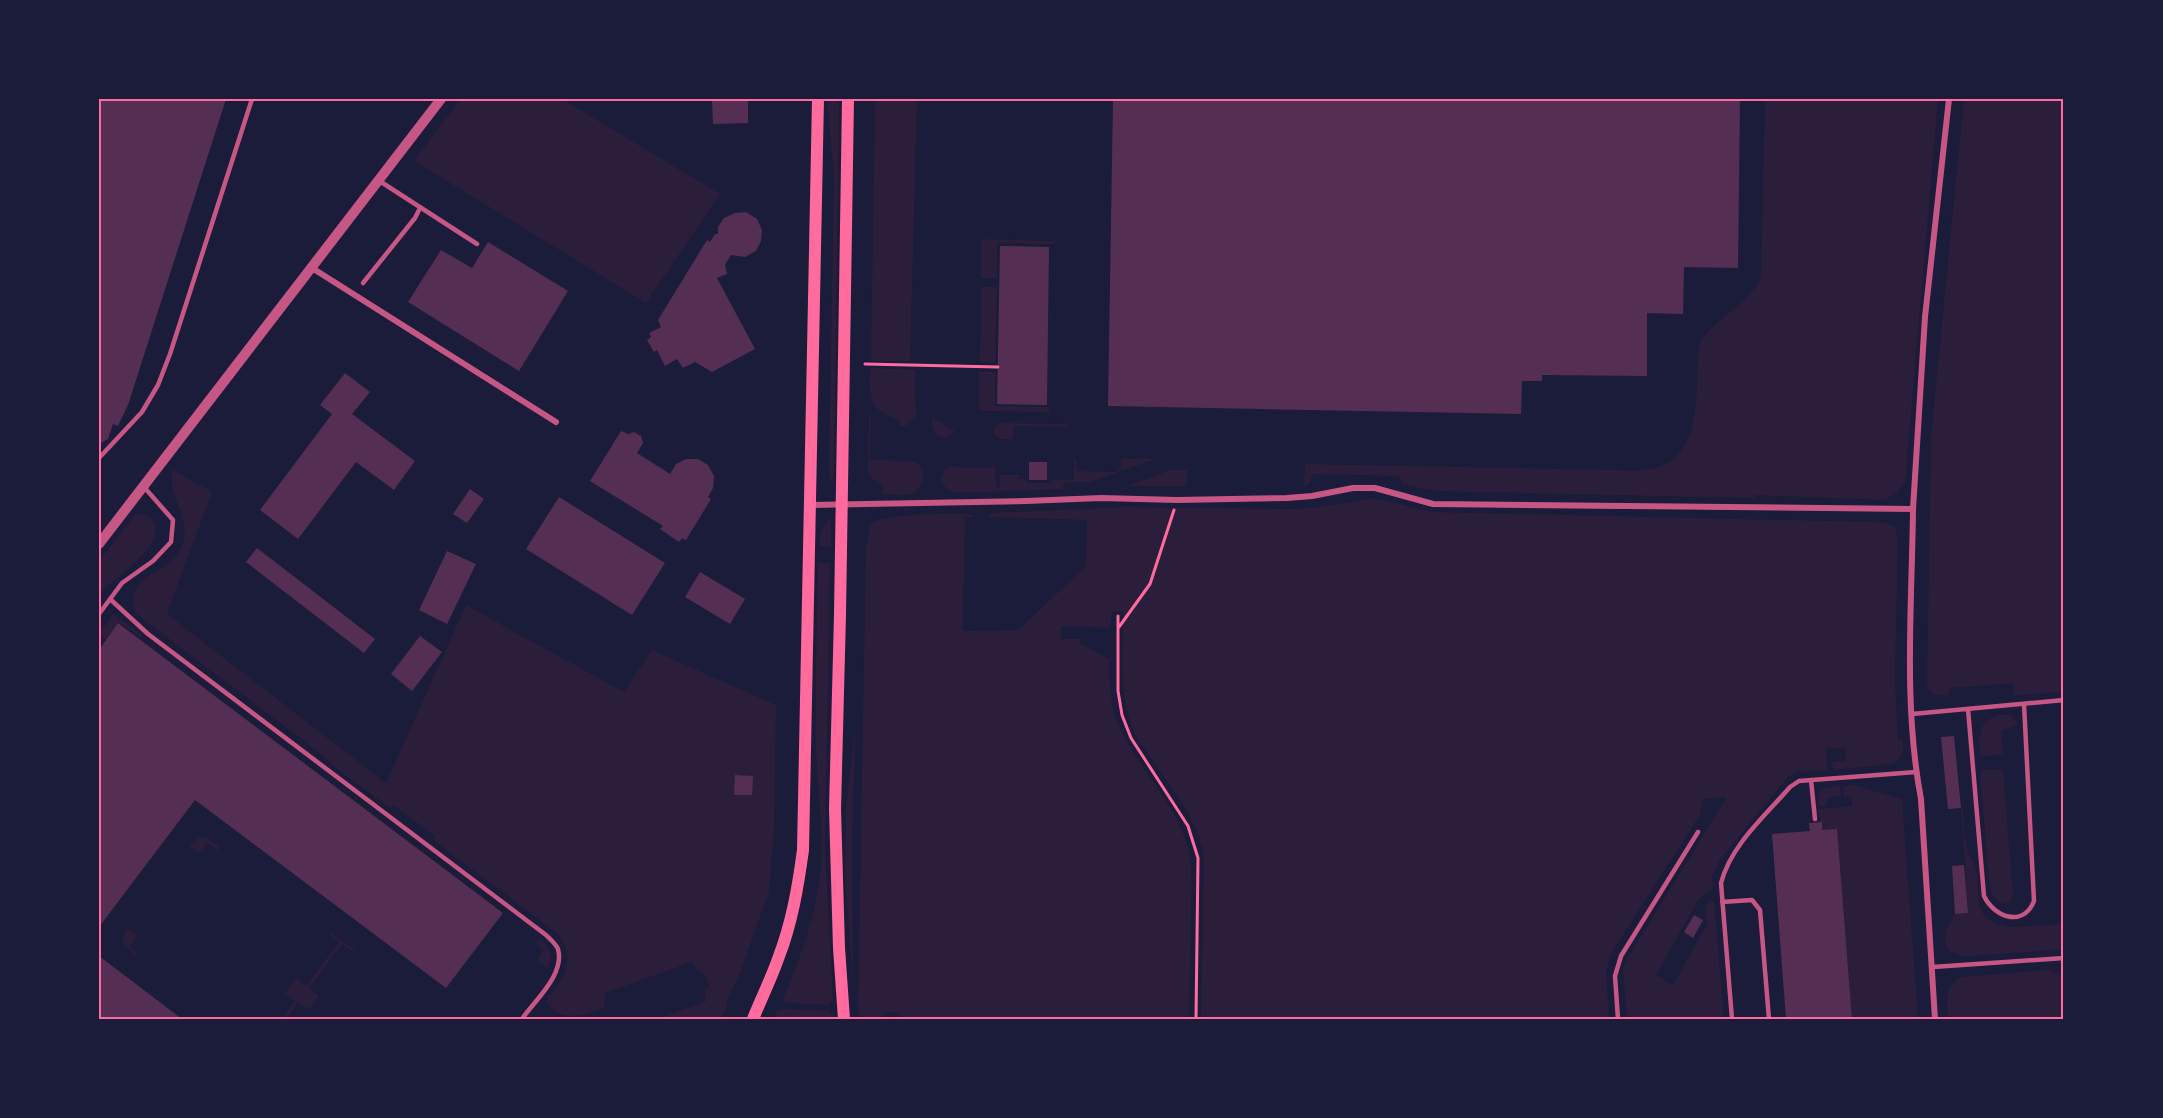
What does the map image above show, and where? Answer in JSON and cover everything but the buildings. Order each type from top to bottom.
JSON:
[{"type":"main road","points":[[753,1019],[779,958],[789,925],[803,850],[818,99]]},
{"type":"main road","points":[[844,1019],[839,948],[835,809],[848,99]]},
{"type":"street","points":[[99,544],[441,99]]},
{"type":"street","points":[[1935,1019],[1921,799],[1916,772],[1910,690],[1913,509],[1925,317],[1949,99]]},
{"type":"street","points":[[312,267],[556,422]]},
{"type":"street","points":[[809,505],[1101,498],[1177,500],[1287,498],[1353,488],[1375,488],[1433,504],[1913,509]]},
{"type":"lane","points":[[99,458],[142,412],[158,385],[252,99]]},
{"type":"lane","points":[[378,180],[477,244]]},
{"type":"lane","points":[[363,283],[415,218],[420,208]]},
{"type":"lane","points":[[99,614],[122,584],[153,561],[171,542],[172,520],[144,486]]},
{"type":"lane","points":[[110,599],[148,634],[546,935],[558,948],[559,965],[553,978],[522,1019]]},
{"type":"lane","points":[[1912,714],[2064,700]]},
{"type":"lane","points":[[1968,709],[1984,896],[1995,912],[2011,917],[2026,913],[2034,901],[2024,704]]},
{"type":"lane","points":[[1732,1019],[1720,883],[1739,846],[1790,787],[1799,781],[1916,772]]},
{"type":"lane","points":[[1811,780],[1815,819]]},
{"type":"lane","points":[[1618,1019],[1615,976],[1620,956],[1698,832]]},
{"type":"lane","points":[[1722,902],[1752,900],[1760,910],[1769,1019]]},
{"type":"lane","points":[[1933,967],[2063,959]]},
{"type":"path","points":[[865,364],[998,367]]},
{"type":"path","points":[[1118,629],[1150,584],[1177,500]]},
{"type":"path","points":[[1118,616],[1118,691],[1122,715],[1131,738],[1188,826],[1198,858],[1196,1019]]},
{"type":"shaded area","points":[[461,99],[562,99],[720,194],[646,303],[414,161]]},
{"type":"shaded area","points":[[827,99],[839,100],[834,477],[832,482],[829,467],[834,178]]},
{"type":"shaded area","points":[[875,99],[917,99],[910,361],[875,361],[871,357]]},
{"type":"shaded area","points":[[1765,99],[1938,99],[1905,482],[1898,492],[1885,500],[1755,495],[1755,498],[1434,491],[1403,484],[1398,476],[1313,474],[1309,484],[1304,487],[1305,464],[1636,470],[1661,466],[1675,457],[1685,445],[1695,413],[1699,345],[1713,327],[1748,296],[1761,276]]},
{"type":"shaded area","points":[[1964,99],[2064,99],[2064,691],[2014,696],[2013,683],[1949,688],[1949,695],[1941,695],[1932,693],[1927,685],[1931,435]]},
{"type":"shaded area","points":[[981,239],[1059,242],[1052,244],[997,243],[997,278],[981,278]]},
{"type":"shaded area","points":[[981,287],[997,287],[995,362],[980,362]]},
{"type":"shaded area","points":[[872,368],[915,370],[916,416],[907,425],[900,427],[900,420],[882,412],[873,402],[870,388]]},
{"type":"shaded area","points":[[979,372],[995,372],[995,406],[1049,407],[1049,412],[982,411],[979,409]]},
{"type":"shaded area","points":[[869,413],[871,415],[870,459],[916,462],[923,476],[916,492],[907,495],[882,494],[883,487],[872,478],[868,471]]},
{"type":"shaded area","points":[[932,417],[955,431],[946,438],[937,436],[932,428]]},
{"type":"shaded area","points":[[999,423],[1065,424],[1069,427],[1014,426],[1013,439],[1000,439],[994,435],[993,428]]},
{"type":"shaded area","points":[[1074,459],[1076,459],[1077,471],[1115,472],[1121,469],[1121,459],[1156,459],[1090,482],[1065,482],[1062,489],[957,493],[947,490],[941,479],[944,470],[949,467],[991,468],[995,463],[996,488],[1000,488],[1000,475],[1018,475],[1018,479],[1026,479],[1027,483],[1074,480]]},
{"type":"shaded area","points":[[172,469],[212,492],[167,614],[386,783],[466,605],[624,692],[652,650],[776,705],[774,832],[769,891],[739,976],[727,1000],[726,1010],[720,1019],[658,1019],[706,1001],[705,990],[709,986],[704,973],[697,971],[692,962],[605,993],[604,1008],[572,1016],[558,1013],[546,1001],[559,984],[566,969],[566,952],[557,933],[433,840],[435,836],[393,805],[390,808],[341,772],[316,750],[135,613],[133,600],[135,590],[148,576],[174,559],[184,540],[183,520],[173,489]]},
{"type":"shaded area","points":[[1170,470],[1187,470],[1186,486],[1127,486]]},
{"type":"shaded area","points":[[1369,499],[1384,500],[1431,512],[1874,522],[1886,523],[1895,527],[1898,538],[1895,677],[1898,740],[1903,740],[1902,754],[1892,764],[1833,770],[1832,762],[1846,761],[1845,748],[1826,749],[1827,770],[1797,772],[1787,778],[1721,858],[1712,876],[1713,889],[1698,900],[1656,975],[1673,985],[1707,924],[1705,906],[1714,900],[1724,1019],[1627,1019],[1623,969],[1727,797],[1703,799],[1700,815],[1612,952],[1606,970],[1609,1019],[1201,1019],[1204,856],[1189,815],[1134,732],[1123,688],[1123,613],[1112,611],[1110,628],[1061,626],[1061,639],[1080,639],[1080,643],[1109,659],[1111,696],[1116,718],[1132,749],[1171,809],[1186,841],[1192,877],[1189,1019],[900,1019],[899,1012],[884,1013],[884,1019],[860,1019],[858,1004],[866,547],[871,523],[889,518],[920,515],[951,513],[972,515],[973,517],[965,517],[963,631],[1018,630],[1086,566],[1087,520],[988,517],[991,513],[1126,507],[1289,509],[1312,508]]},
{"type":"shaded area","points":[[140,514],[149,517],[155,524],[156,533],[152,543],[136,562],[99,594],[99,561],[134,516]]},
{"type":"shaded area","points":[[829,518],[831,519],[831,547],[819,546],[820,532]]},
{"type":"shaded area","points":[[818,563],[830,563],[825,850],[833,1001],[829,1002],[829,1005],[782,1001],[807,935],[816,900],[821,865],[816,757]]},
{"type":"shaded area","points":[[113,614],[141,634],[141,638],[119,622],[106,640],[99,635]]},
{"type":"shaded area","points":[[2010,715],[2019,724],[2001,731],[2003,755],[1980,756],[1979,742],[1983,725],[1993,717]]},
{"type":"shaded area","points":[[855,731],[852,847],[853,986],[845,873],[846,809]]},
{"type":"shaded area","points":[[2003,769],[2013,896],[2006,905],[1998,901],[1990,891],[1980,774],[1983,770]]},
{"type":"shaded area","points":[[1853,785],[1902,799],[1918,1018],[1852,1019],[1818,809],[1852,806],[1851,796],[1844,796],[1843,786]]},
{"type":"shaded area","points":[[1840,786],[1841,796],[1827,798],[1824,806],[1818,806],[1822,789]]},
{"type":"shaded area","points":[[1963,807],[1966,844],[1975,866],[1979,904],[1982,911],[1987,918],[2009,927],[2064,924],[2064,949],[1959,957],[1959,954],[1949,952],[1945,937],[1950,923],[1955,914],[1968,912],[1961,808]]},
{"type":"shaded area","points":[[204,837],[218,846],[218,851],[207,843],[199,853],[189,846],[196,839]]},
{"type":"shaded area","points":[[127,928],[138,936],[130,946],[139,955],[123,944],[123,936]]},
{"type":"shaded area","points":[[331,933],[353,948],[353,952],[342,944],[309,988],[319,996],[309,1010],[298,1003],[286,1019],[282,1019],[295,1001],[285,993],[296,978],[306,986],[339,942],[329,934]]},
{"type":"shaded area","points":[[540,939],[550,952],[547,968],[537,960],[544,950],[534,943]]},
{"type":"shaded area","points":[[2048,970],[2064,979],[2064,1019],[1949,1019],[1947,1001],[1949,990],[1951,985],[1961,977]]},
{"type":"shaded area","points":[[783,1009],[830,1011],[830,1014],[834,1014],[835,1019],[774,1019],[777,1011]]}]
